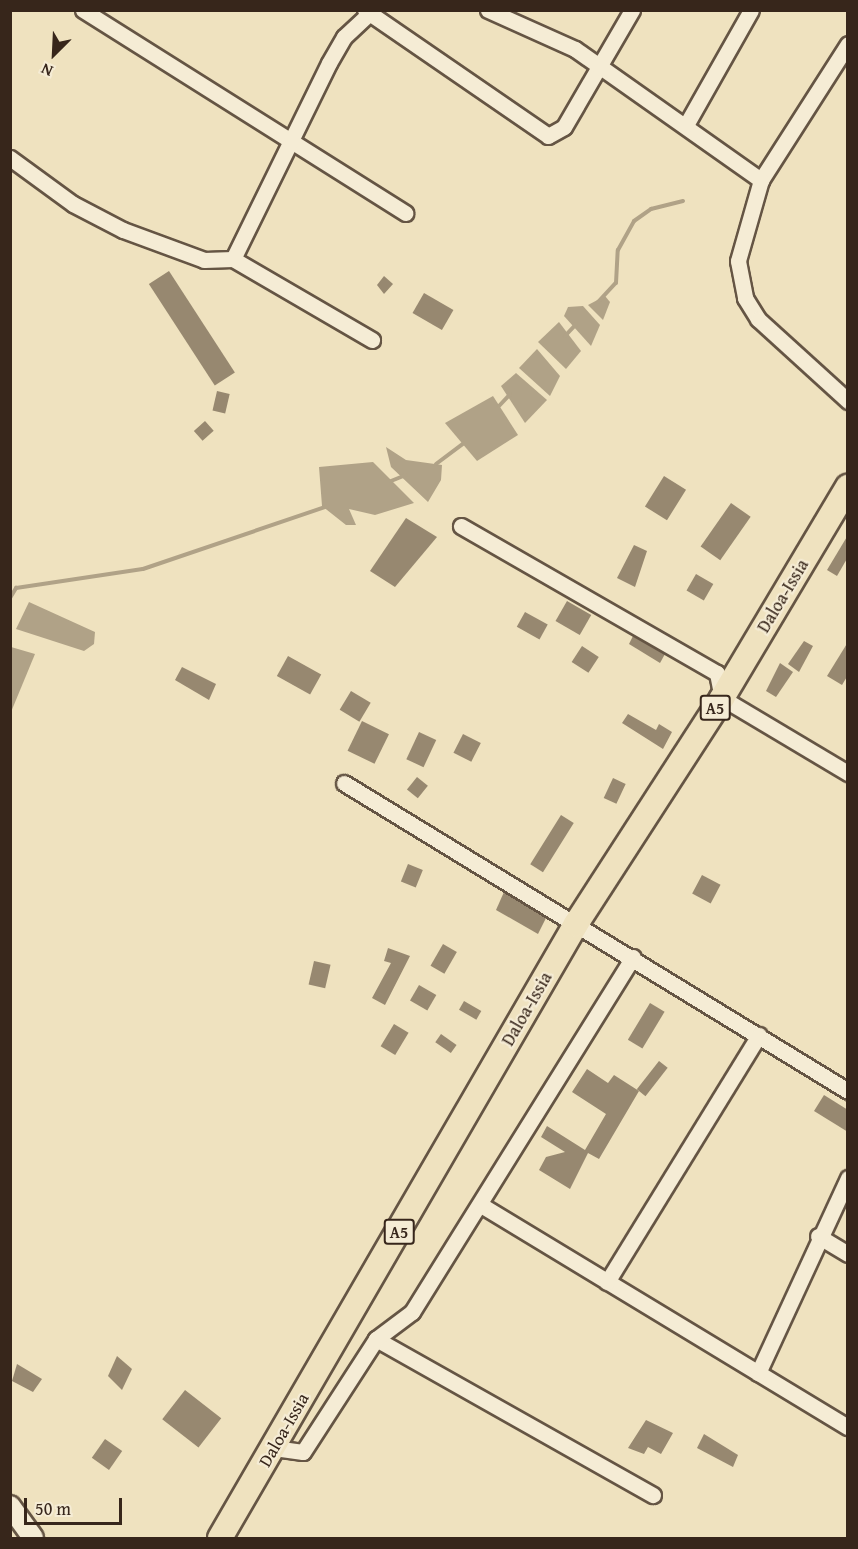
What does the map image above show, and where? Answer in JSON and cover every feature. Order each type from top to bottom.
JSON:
[{"type":"main road","name":"Daloa-Issia","points":[[220,1539],[576,924],[722,698],[848,487]]},
{"type":"street","points":[[83,10],[405,213]]},
{"type":"street","points":[[488,10],[575,49],[663,116],[686,125],[761,180]]},
{"type":"street","points":[[233,259],[288,139],[344,38],[367,12],[548,136],[564,127],[632,10]]},
{"type":"street","points":[[686,125],[751,10]]},
{"type":"street","points":[[848,44],[761,180],[738,261],[746,298],[773,336],[848,401]]},
{"type":"street","points":[[10,158],[73,204],[123,230],[204,260],[233,259],[372,340]]},
{"type":"street","points":[[461,526],[717,673],[722,698],[848,773]]},
{"type":"street","points":[[344,783],[633,957],[848,1091]]},
{"type":"street","points":[[274,1448],[303,1452],[376,1339],[412,1312],[481,1205],[633,957]]},
{"type":"street","points":[[608,1282],[759,1035]]},
{"type":"street","points":[[758,1373],[818,1236],[848,1178]]},
{"type":"street","points":[[481,1205],[848,1427]]},
{"type":"street","points":[[818,1236],[848,1254]]},
{"type":"street","points":[[376,1339],[653,1495]]},
{"type":"street","points":[[13,1512],[33,1539]]},
{"type":"shaded area","points":[[605,296],[610,302],[603,320],[588,305]]},
{"type":"shaded area","points":[[583,306],[600,325],[591,346],[564,316],[568,307]]},
{"type":"shaded area","points":[[559,322],[581,351],[566,369],[538,342]]},
{"type":"shaded area","points":[[537,349],[560,376],[550,396],[519,368]]},
{"type":"shaded area","points":[[516,373],[547,400],[525,423],[501,386]]},
{"type":"shaded area","points":[[493,396],[518,435],[477,461],[445,423]]},
{"type":"shaded area","points":[[386,447],[406,460],[442,465],[441,480],[428,502],[391,467]]},
{"type":"shaded area","points":[[373,462],[414,503],[375,515],[349,509],[356,525],[346,525],[322,506],[319,467]]},
{"type":"shaded area","points":[[29,602],[95,632],[94,644],[84,651],[16,629]]},
{"type":"shaded area","points":[[10,647],[35,654],[11,712]]},
{"type":"building","points":[[169,271],[235,372],[215,386],[149,284]]},
{"type":"building","points":[[384,276],[393,284],[384,294],[377,285]]},
{"type":"building","points":[[424,293],[453,310],[442,330],[412,313]]},
{"type":"building","points":[[217,391],[230,394],[225,413],[213,410]]},
{"type":"building","points":[[205,421],[214,431],[203,441],[194,431]]},
{"type":"building","points":[[664,476],[686,490],[667,520],[645,507]]},
{"type":"building","points":[[731,503],[751,517],[720,560],[701,546]]},
{"type":"building","points":[[406,518],[437,537],[395,587],[370,571]]},
{"type":"building","points":[[848,535],[848,557],[837,576],[827,570]]},
{"type":"building","points":[[634,545],[647,551],[635,587],[617,578]]},
{"type":"building","points":[[696,574],[713,584],[704,600],[686,590]]},
{"type":"building","points":[[567,601],[591,615],[580,635],[556,621]]},
{"type":"building","points":[[525,612],[548,625],[539,639],[517,627]]},
{"type":"building","points":[[633,636],[665,654],[660,663],[629,644]]},
{"type":"building","points":[[804,641],[813,646],[799,672],[788,664]]},
{"type":"building","points":[[848,642],[848,675],[842,685],[827,676]]},
{"type":"building","points":[[582,646],[599,657],[588,673],[572,662]]},
{"type":"building","points":[[288,656],[321,674],[310,695],[277,676]]},
{"type":"building","points":[[780,663],[793,672],[776,697],[766,691]]},
{"type":"building","points":[[182,667],[216,684],[209,700],[175,680]]},
{"type":"building","points":[[351,691],[371,703],[359,722],[340,710]]},
{"type":"building","points":[[628,714],[656,730],[659,724],[672,732],[663,749],[622,723]]},
{"type":"building","points":[[362,721],[389,734],[374,764],[348,751]]},
{"type":"building","points":[[419,732],[436,740],[424,767],[406,759]]},
{"type":"building","points":[[463,734],[481,743],[471,762],[453,753]]},
{"type":"building","points":[[417,777],[428,786],[418,798],[407,789]]},
{"type":"building","points":[[613,778],[626,784],[616,804],[604,798]]},
{"type":"building","points":[[561,815],[574,823],[543,872],[530,864]]},
{"type":"building","points":[[408,864],[423,870],[416,888],[401,882]]},
{"type":"building","points":[[702,875],[721,885],[711,903],[692,894]]},
{"type":"building","points":[[504,892],[546,918],[538,934],[496,910]]},
{"type":"building","points":[[443,944],[457,952],[444,974],[430,966]]},
{"type":"building","points":[[388,948],[410,956],[385,1005],[372,998],[391,963],[384,961]]},
{"type":"building","points":[[314,961],[331,965],[325,988],[309,984]]},
{"type":"building","points":[[419,985],[436,995],[427,1011],[410,1001]]},
{"type":"building","points":[[464,1001],[481,1011],[476,1020],[459,1010]]},
{"type":"building","points":[[650,1003],[665,1012],[642,1049],[628,1040]]},
{"type":"building","points":[[394,1024],[409,1033],[395,1055],[381,1046]]},
{"type":"building","points":[[441,1034],[457,1045],[451,1053],[435,1042]]},
{"type":"building","points":[[659,1061],[668,1068],[646,1096],[637,1089]]},
{"type":"building","points":[[587,1069],[608,1083],[614,1075],[639,1091],[599,1159],[588,1153],[570,1189],[539,1170],[546,1157],[565,1152],[541,1137],[547,1126],[585,1150],[606,1114],[572,1092]]},
{"type":"building","points":[[824,1095],[848,1110],[848,1132],[814,1111]]},
{"type":"building","points":[[117,1356],[132,1369],[122,1390],[108,1376]]},
{"type":"building","points":[[17,1364],[42,1379],[33,1392],[12,1381]]},
{"type":"building","points":[[185,1390],[221,1418],[198,1447],[162,1419]]},
{"type":"building","points":[[646,1420],[673,1433],[661,1454],[648,1447],[644,1454],[628,1448]]},
{"type":"building","points":[[704,1434],[738,1455],[733,1467],[697,1448]]},
{"type":"building","points":[[105,1439],[122,1451],[109,1470],[92,1458]]},
{"type":"waterway","points":[[598,302],[616,283],[618,250],[634,221],[651,209],[683,201]]},
{"type":"waterway","points":[[565,336],[576,324]]},
{"type":"waterway","points":[[499,406],[510,394]]},
{"type":"waterway","points":[[436,464],[463,444]]},
{"type":"waterway","points":[[391,481],[406,475]]},
{"type":"waterway","points":[[10,598],[16,588],[143,569],[328,506]]}]
